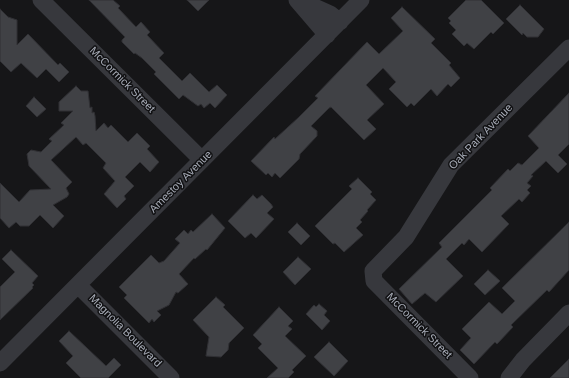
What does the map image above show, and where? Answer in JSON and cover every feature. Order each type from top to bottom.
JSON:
[{"type":"street","name":"McCormick Street","points":[[41,0],[202,160]]},
{"type":"street","points":[[298,0],[330,14],[340,22]]},
{"type":"street","points":[[298,0],[327,35]]},
{"type":"street","name":"Amestoy Avenue","points":[[0,363],[361,0]]},
{"type":"street","name":"Oak Park Avenue","points":[[373,271],[406,237],[451,166],[569,48]]},
{"type":"street","name":"McCormick Street","points":[[373,271],[374,281],[470,378]]},
{"type":"street","name":"Magnolia Boulevard","points":[[78,284],[171,378]]},
{"type":"street","points":[[509,378],[523,360],[569,313]]},
{"type":"building","points":[[89,0],[113,0],[120,6],[118,8],[136,27],[141,22],[150,32],[147,35],[164,53],[159,58],[182,81],[190,73],[209,92],[217,85],[227,95],[215,108],[210,103],[204,108],[201,104],[198,106],[183,95],[179,99],[154,74],[156,72],[142,58],[135,53],[134,54],[122,42],[125,37]]},
{"type":"building","points":[[187,0],[209,0],[198,11]]},
{"type":"building","points":[[466,0],[481,0],[504,23],[493,34],[491,32],[474,49],[467,43],[464,46],[452,34],[456,30],[449,23],[451,21],[448,18]]},
{"type":"building","points":[[520,5],[544,29],[538,37],[527,37],[523,33],[522,35],[506,19]]},
{"type":"building","points":[[402,7],[435,39],[431,43],[451,63],[449,65],[460,78],[451,87],[448,84],[437,96],[431,89],[414,106],[411,103],[407,107],[389,89],[396,82],[383,68],[366,85],[384,104],[367,120],[376,129],[364,140],[331,107],[311,126],[317,131],[317,136],[300,154],[299,159],[280,178],[275,173],[272,177],[268,173],[266,175],[251,161],[274,137],[275,139],[318,98],[315,96],[367,42],[379,54],[403,31],[391,18]]},
{"type":"building","points":[[0,9],[8,17],[17,20],[17,45],[28,34],[58,65],[60,63],[69,72],[59,82],[46,69],[37,78],[21,63],[11,72],[0,61]]},
{"type":"building","points":[[76,86],[81,91],[88,91],[90,108],[92,107],[92,113],[94,112],[95,116],[96,131],[104,123],[108,128],[111,125],[128,142],[137,133],[150,146],[147,149],[159,162],[150,172],[140,162],[125,177],[134,186],[124,196],[126,199],[117,208],[104,194],[115,181],[103,168],[106,163],[86,143],[83,145],[76,137],[51,160],[72,182],[66,188],[69,194],[67,197],[53,205],[64,216],[53,228],[40,215],[29,226],[20,226],[16,222],[9,228],[0,218],[0,183],[19,202],[30,190],[51,189],[29,166],[27,154],[31,150],[41,152],[52,141],[49,139],[64,125],[61,123],[73,111],[59,111],[59,102]]},
{"type":"building","points":[[569,93],[569,144],[558,155],[567,164],[558,173],[546,161],[531,175],[533,176],[527,183],[531,186],[527,190],[530,193],[522,202],[519,199],[501,216],[509,224],[482,252],[469,239],[464,245],[462,243],[446,259],[463,276],[436,302],[425,293],[412,304],[399,289],[442,247],[439,243],[492,190],[490,188],[508,169],[510,171],[518,163],[522,165],[539,148],[528,136]]},
{"type":"building","points":[[34,97],[46,109],[37,117],[26,106]]},
{"type":"building","points":[[358,178],[372,192],[370,194],[376,200],[367,210],[368,211],[360,220],[362,222],[356,228],[363,235],[344,252],[335,243],[333,244],[315,226],[352,189],[349,186]]},
{"type":"building","points":[[253,195],[257,199],[262,195],[271,204],[273,207],[267,213],[274,219],[256,238],[251,233],[245,238],[228,221]]},
{"type":"building","points":[[212,214],[225,228],[207,250],[206,249],[195,259],[194,258],[179,274],[188,284],[178,293],[176,292],[169,305],[157,311],[161,315],[154,322],[152,319],[149,323],[124,298],[127,295],[119,287],[151,255],[159,263],[164,261],[180,243],[175,239],[184,230],[188,234],[191,230],[193,232]]},
{"type":"building","points":[[569,222],[569,270],[549,292],[547,290],[511,325],[513,327],[497,344],[495,342],[474,364],[460,350],[471,338],[462,329],[489,302],[502,314],[515,301],[502,288]]},
{"type":"building","points":[[297,223],[310,236],[301,245],[288,232]]},
{"type":"building","points":[[11,250],[38,276],[32,283],[34,285],[32,287],[33,288],[0,320],[0,287],[15,272],[2,259]]},
{"type":"building","points":[[298,257],[311,269],[295,285],[283,272]]},
{"type":"building","points":[[488,270],[500,281],[485,295],[474,284]]},
{"type":"building","points":[[216,297],[225,305],[223,307],[244,328],[229,343],[228,350],[221,357],[206,356],[209,337],[193,320]]},
{"type":"building","points":[[319,304],[327,311],[324,315],[330,321],[322,330],[306,314],[314,305],[316,307]]},
{"type":"building","points":[[279,307],[293,321],[288,326],[292,329],[285,336],[306,356],[292,370],[294,372],[288,378],[267,378],[278,368],[258,348],[262,344],[253,335]]},
{"type":"building","points":[[69,331],[106,366],[114,358],[121,365],[108,378],[81,378],[66,363],[73,356],[59,341]]},
{"type":"building","points":[[329,342],[348,361],[334,376],[314,357]]},
{"type":"building","points":[[569,359],[569,378],[550,378]]}]
